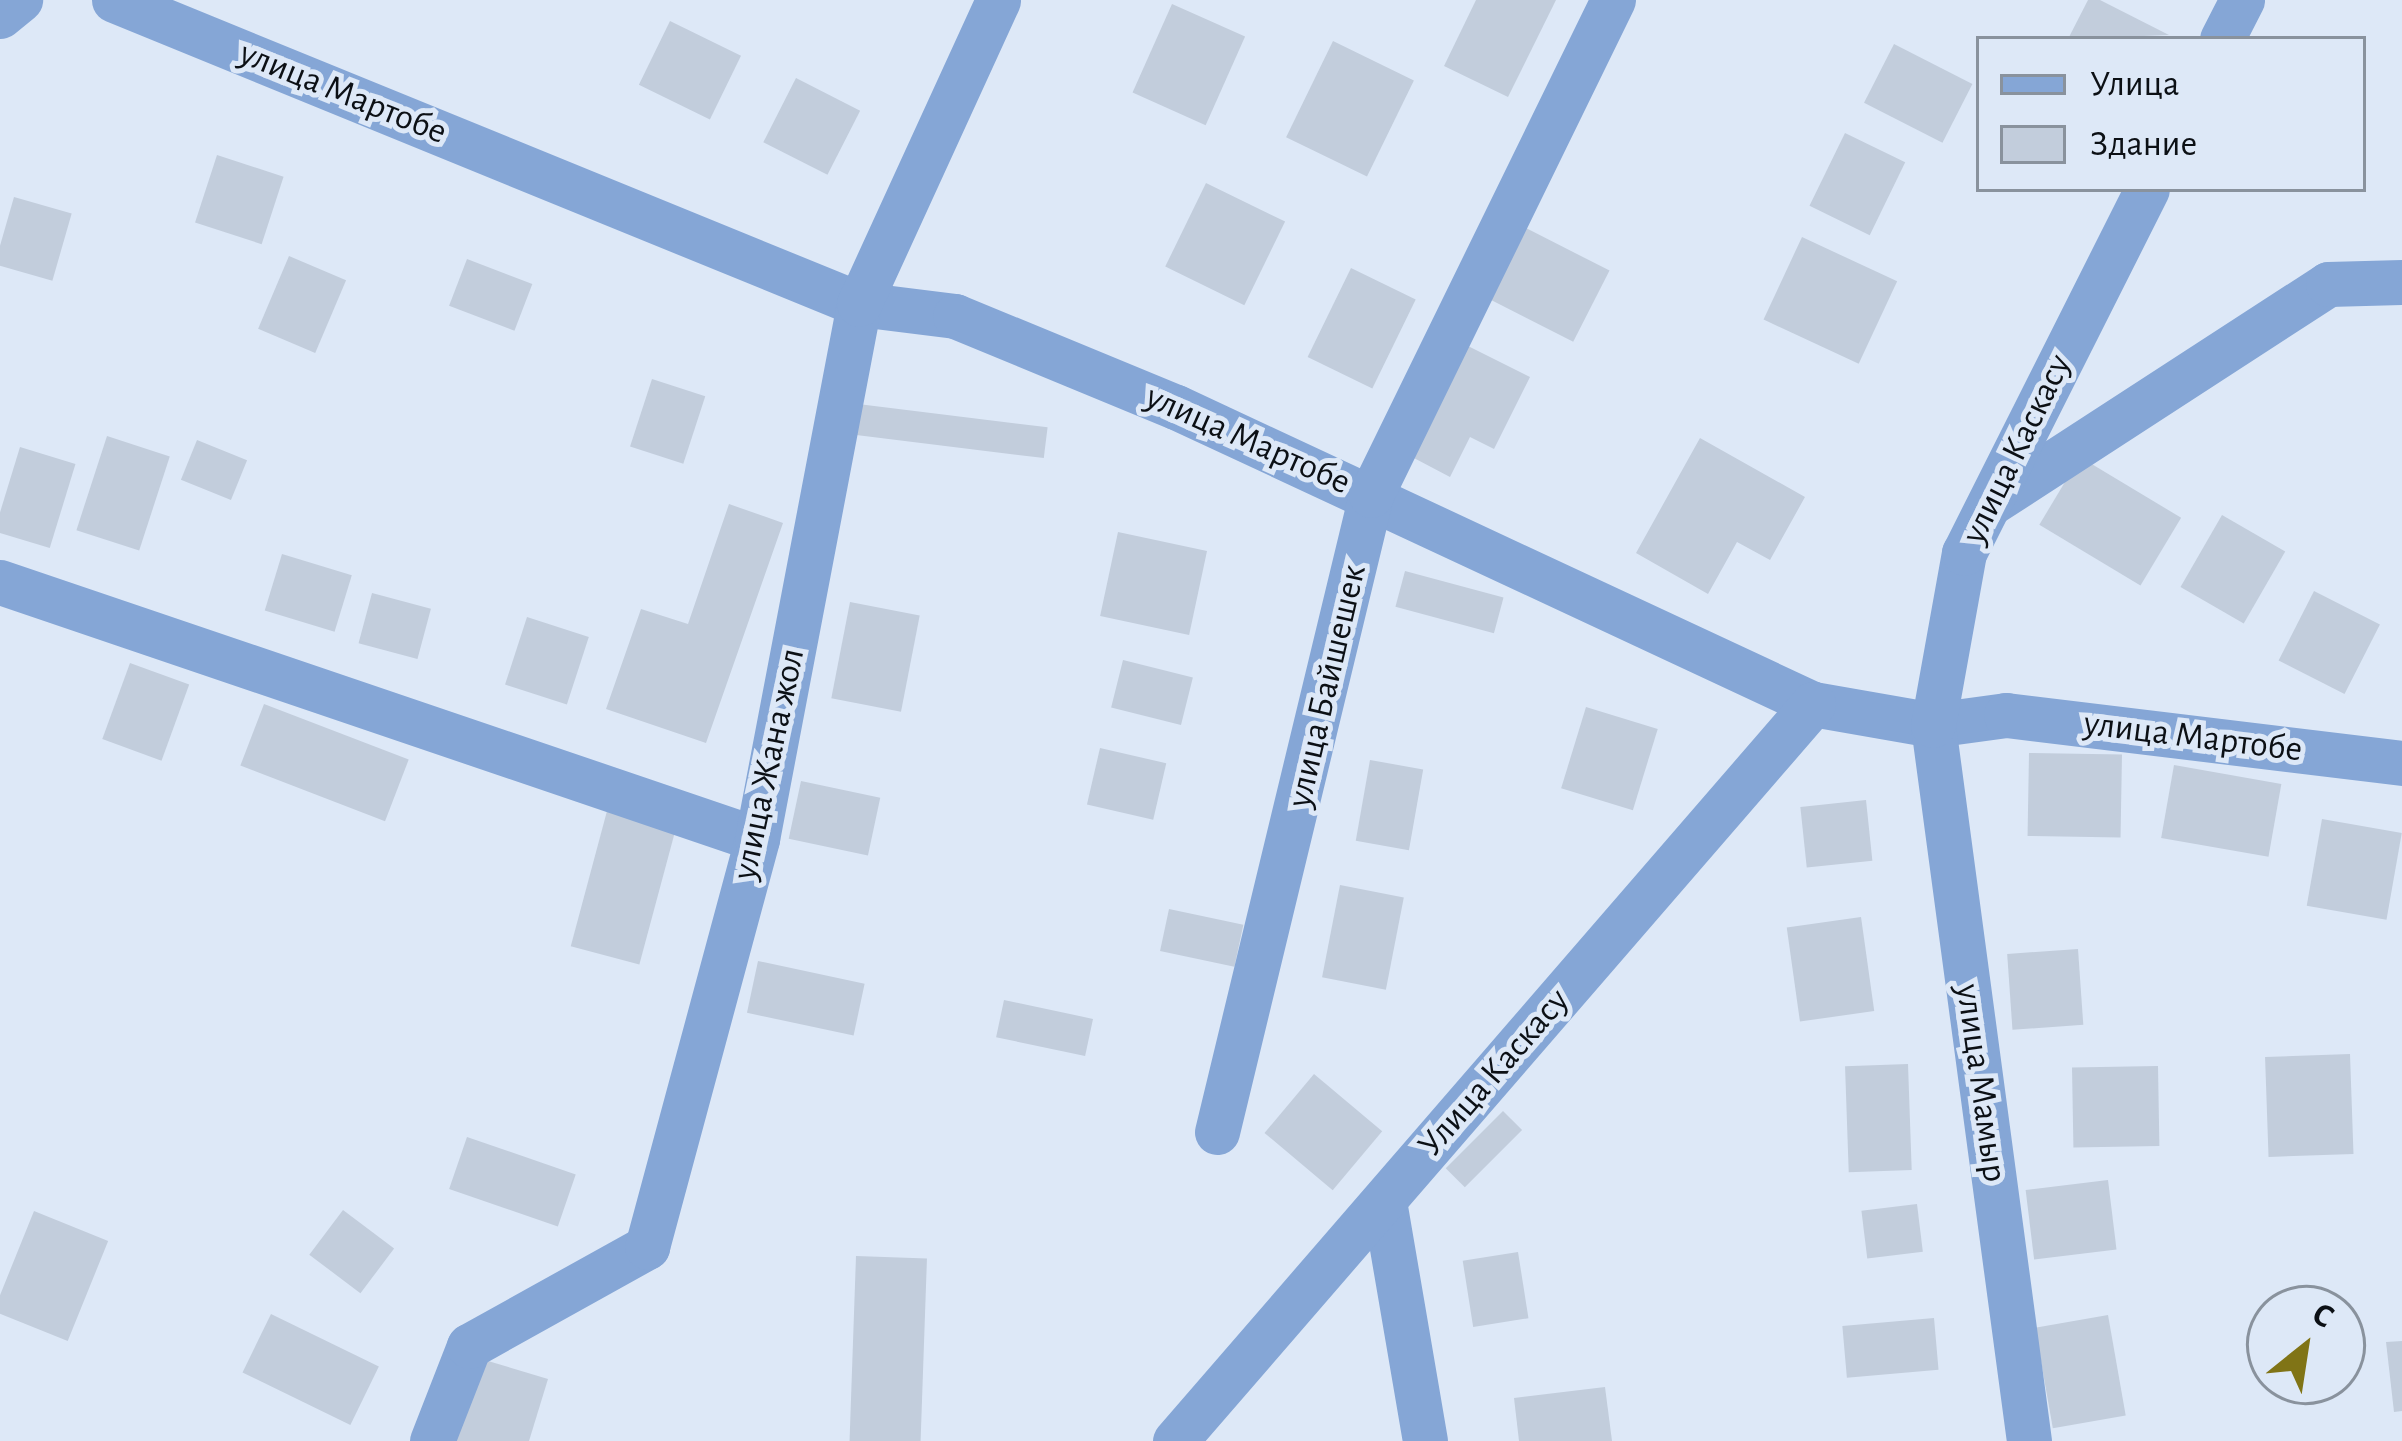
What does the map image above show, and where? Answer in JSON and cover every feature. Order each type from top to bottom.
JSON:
[{"type":"street","points":[[0,16],[20,0]]},
{"type":"street","name":"улица Мартобе","points":[[114,0],[859,304],[955,316],[1372,495],[1813,704],[1933,725],[2006,715],[2402,763]]},
{"type":"street","name":"улица Жана жол","points":[[432,1441],[469,1346],[647,1247],[757,839],[859,304],[998,0]]},
{"type":"street","name":"улица Байшешек","points":[[1217,1132],[1372,495],[1612,0]]},
{"type":"street","points":[[2224,36],[2242,0]]},
{"type":"street","name":"улица Каскасу","points":[[1933,725],[1964,553],[2145,192]]},
{"type":"street","points":[[1988,505],[2328,284],[2402,282]]},
{"type":"street","points":[[0,582],[757,839]]},
{"type":"street","name":"Улица Каскасу","points":[[1175,1441],[1813,704]]},
{"type":"street","name":"улица Мамыр","points":[[1933,725],[2029,1441]]},
{"type":"street","points":[[1384,1201],[1425,1441]]},
{"type":"building","points":[[1476,0],[1556,0],[1508,97],[1444,66]]},
{"type":"building","points":[[2088,0],[2100,0],[2169,35],[2144,36],[2070,36]]},
{"type":"building","points":[[1172,4],[1245,37],[1206,125],[1133,93]]},
{"type":"building","points":[[670,21],[741,56],[710,119],[639,85]]},
{"type":"building","points":[[1333,41],[1414,80],[1367,177],[1286,137]]},
{"type":"building","points":[[1894,44],[1972,84],[1942,143],[1864,103]]},
{"type":"building","points":[[796,78],[860,111],[827,175],[763,142]]},
{"type":"building","points":[[1845,133],[1905,162],[1870,235],[1809,206]]},
{"type":"building","points":[[217,155],[284,177],[262,244],[195,223]]},
{"type":"building","points":[[1206,183],[1285,222],[1244,305],[1165,267]]},
{"type":"building","points":[[14,197],[72,214],[52,281],[0,266],[0,246]]},
{"type":"building","points":[[1524,227],[1610,271],[1573,342],[1488,298]]},
{"type":"building","points":[[1802,237],[1897,281],[1859,364],[1764,319]]},
{"type":"building","points":[[289,256],[346,280],[315,353],[258,329]]},
{"type":"building","points":[[467,259],[532,284],[514,331],[449,306]]},
{"type":"building","points":[[1351,268],[1416,300],[1372,389],[1308,357]]},
{"type":"building","points":[[1468,346],[1530,377],[1494,449],[1470,437],[1450,477],[1412,457]]},
{"type":"building","points":[[652,379],[705,396],[683,464],[630,447]]},
{"type":"building","points":[[858,404],[1048,427],[1044,458],[854,435]]},
{"type":"building","points":[[107,436],[170,456],[139,551],[76,530]]},
{"type":"building","points":[[1700,438],[1805,497],[1770,560],[1737,542],[1708,594],[1636,553]]},
{"type":"building","points":[[197,440],[247,460],[231,500],[181,480]]},
{"type":"building","points":[[20,447],[75,464],[50,548],[0,533],[0,512]]},
{"type":"building","points":[[2080,457],[2181,518],[2140,585],[2039,525]]},
{"type":"building","points":[[729,504],[783,523],[706,743],[606,709],[641,609],[688,624]]},
{"type":"building","points":[[2222,515],[2285,552],[2244,623],[2180,587]]},
{"type":"building","points":[[1118,532],[1207,551],[1189,635],[1100,616]]},
{"type":"building","points":[[282,554],[352,575],[335,632],[265,610]]},
{"type":"building","points":[[1405,571],[1504,597],[1494,633],[1395,607]]},
{"type":"building","points":[[2314,591],[2380,625],[2345,694],[2279,660]]},
{"type":"building","points":[[372,593],[431,609],[417,659],[359,643]]},
{"type":"building","points":[[850,602],[920,616],[901,712],[831,698]]},
{"type":"building","points":[[527,617],[589,637],[567,705],[505,685]]},
{"type":"building","points":[[1123,660],[1193,677],[1181,725],[1111,708]]},
{"type":"building","points":[[130,663],[189,685],[161,761],[102,739]]},
{"type":"building","points":[[264,704],[409,760],[385,821],[240,766]]},
{"type":"building","points":[[1586,707],[1658,729],[1633,810],[1561,788]]},
{"type":"building","points":[[1100,748],[1166,763],[1153,820],[1087,805]]},
{"type":"building","points":[[2029,753],[2122,755],[2121,838],[2028,836]]},
{"type":"building","points":[[1370,760],[1423,769],[1409,850],[1356,841]]},
{"type":"building","points":[[2174,765],[2281,784],[2268,857],[2161,838]]},
{"type":"building","points":[[801,781],[880,798],[868,856],[789,839]]},
{"type":"building","points":[[1866,800],[1872,861],[1807,868],[1800,807]]},
{"type":"building","points":[[607,811],[676,829],[639,965],[571,946]]},
{"type":"building","points":[[2322,819],[2402,833],[2386,920],[2307,906]]},
{"type":"building","points":[[1340,885],[1404,897],[1386,990],[1322,977]]},
{"type":"building","points":[[1169,909],[1243,925],[1234,967],[1160,951]]},
{"type":"building","points":[[1861,917],[1874,1011],[1800,1022],[1787,927]]},
{"type":"building","points":[[2078,949],[2083,1025],[2012,1030],[2007,954]]},
{"type":"building","points":[[758,961],[865,984],[854,1036],[747,1013]]},
{"type":"building","points":[[1004,1000],[1093,1019],[1085,1056],[996,1037]]},
{"type":"building","points":[[2350,1054],[2353,1154],[2269,1157],[2265,1057]]},
{"type":"building","points":[[1908,1064],[1912,1170],[1849,1172],[1845,1066]]},
{"type":"building","points":[[2158,1066],[2159,1146],[2073,1147],[2072,1068]]},
{"type":"building","points":[[1314,1074],[1382,1131],[1333,1190],[1265,1133]]},
{"type":"building","points":[[1503,1111],[1522,1130],[1465,1187],[1446,1168]]},
{"type":"building","points":[[467,1137],[576,1174],[558,1226],[449,1189]]},
{"type":"building","points":[[2108,1180],[2117,1249],[2034,1260],[2026,1190]]},
{"type":"building","points":[[1917,1204],[1923,1252],[1867,1258],[1861,1211]]},
{"type":"building","points":[[343,1210],[394,1249],[360,1293],[309,1255]]},
{"type":"building","points":[[34,1211],[108,1241],[68,1341],[0,1314],[0,1295]]},
{"type":"building","points":[[1518,1252],[1528,1318],[1473,1327],[1463,1261]]},
{"type":"building","points":[[856,1256],[927,1258],[921,1441],[850,1441]]},
{"type":"building","points":[[271,1314],[379,1367],[350,1425],[243,1372]]},
{"type":"building","points":[[2108,1315],[2126,1415],[2053,1428],[2035,1328]]},
{"type":"building","points":[[1934,1318],[1939,1370],[1847,1378],[1842,1326]]},
{"type":"building","points":[[2402,1341],[2402,1411],[2394,1412],[2386,1342]]},
{"type":"building","points":[[478,1358],[548,1379],[529,1441],[453,1441]]},
{"type":"building","points":[[1605,1387],[1612,1441],[1519,1441],[1514,1398]]}]
